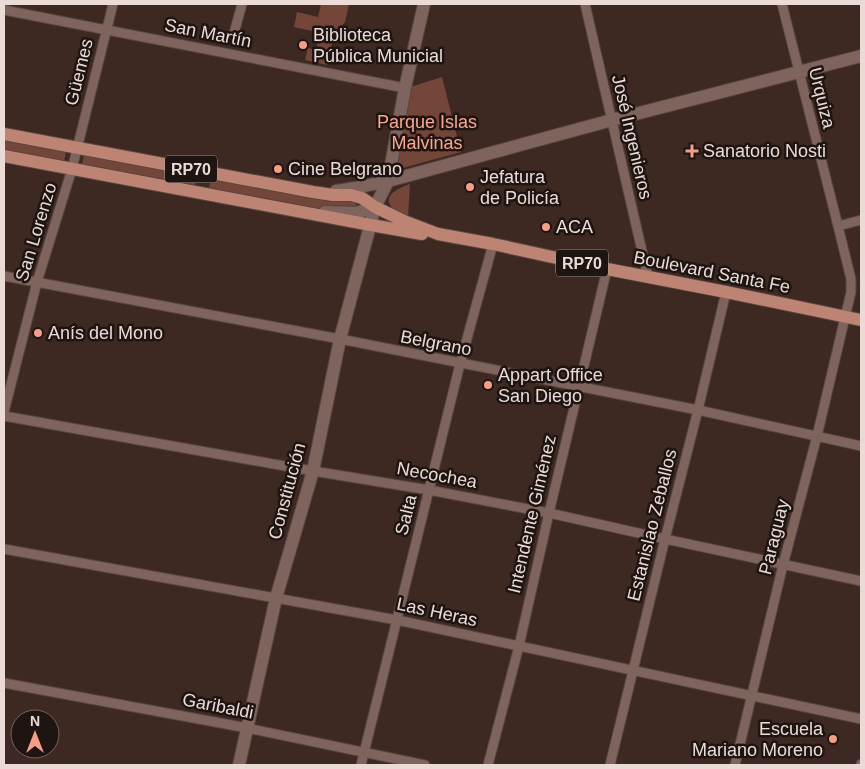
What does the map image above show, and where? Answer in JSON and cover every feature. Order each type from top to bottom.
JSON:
[{"type":"main road","name":"Boulevard Santa Fe","points":[[4,134],[321,193],[351,195],[362,198],[404,221],[438,234]]},
{"type":"main road","name":"Boulevard Santa Fe","points":[[4,156],[421,234],[438,234],[493,244],[861,320]]},
{"type":"main road","points":[[199,192],[204,171]]},
{"type":"street","name":"Güemes","points":[[78,148],[113,4]]},
{"type":"street","points":[[233,37],[242,4]]},
{"type":"street","name":"Constitución","points":[[239,765],[276,598],[312,471],[340,340],[376,207],[388,181],[405,88],[424,4]]},
{"type":"street","name":"José Ingenieros","points":[[585,4],[648,277]]},
{"type":"street","name":"Urquiza","points":[[782,4],[851,279],[851,292],[845,317]]},
{"type":"street","name":"San Martín","points":[[4,10],[405,88]]},
{"type":"street","points":[[321,193],[388,181],[612,120],[861,56]]},
{"type":"street","name":"San Lorenzo","points":[[4,412],[37,282],[78,148]]},
{"type":"street","points":[[297,211],[356,213],[376,207]]},
{"type":"street","points":[[838,226],[861,220]]},
{"type":"street","name":"Salta","points":[[361,765],[460,364],[493,244]]},
{"type":"street","name":"Intendente Giménez","points":[[488,765],[519,646],[578,387],[608,269]]},
{"type":"street","name":"Belgrano","points":[[4,276],[698,410],[861,446]]},
{"type":"street","name":"Estanislao Zeballos","points":[[610,765],[726,292]]},
{"type":"street","name":"Paraguay","points":[[734,765],[845,317]]},
{"type":"street","name":"Necochea","points":[[4,416],[549,512],[861,581]]},
{"type":"street","name":"Las Heras","points":[[4,549],[397,620],[861,719]]},
{"type":"street","name":"Garibaldi","points":[[4,682],[248,728],[425,765]]},
{"type":"green space","points":[[321,4],[349,4],[345,22],[334,35],[327,65],[305,60],[308,48],[316,50],[318,40],[324,42],[326,34],[294,27],[297,12],[318,17]]},
{"type":"green space","name":"Parque Islas Malvinas","points":[[442,77],[461,152],[399,169],[394,164],[407,88]]},
{"type":"green space","points":[[4,140],[66,152],[64,162],[4,150]]},
{"type":"green space","points":[[84,154],[196,175],[195,186],[82,164]]},
{"type":"green space","points":[[211,178],[356,202],[356,207],[323,207],[315,209],[209,188]]},
{"type":"green space","points":[[410,184],[408,217],[393,208],[389,200],[390,195],[394,191]]},
{"type":"place","name":"Biblioteca Pública Municial","points":[[303,45]]},
{"type":"place","name":"Sanatorio Nosti","points":[[692,151]]},
{"type":"place","name":"Cine Belgrano","points":[[278,169]]},
{"type":"place","name":"Jefatura de Policía","points":[[470,187]]},
{"type":"place","name":"ACA","points":[[546,227]]},
{"type":"place","name":"Anís del Mono","points":[[38,333]]},
{"type":"place","name":"Appart Office San Diego","points":[[488,385]]},
{"type":"place","name":"Escuela Mariano Moreno","points":[[833,739]]}]
